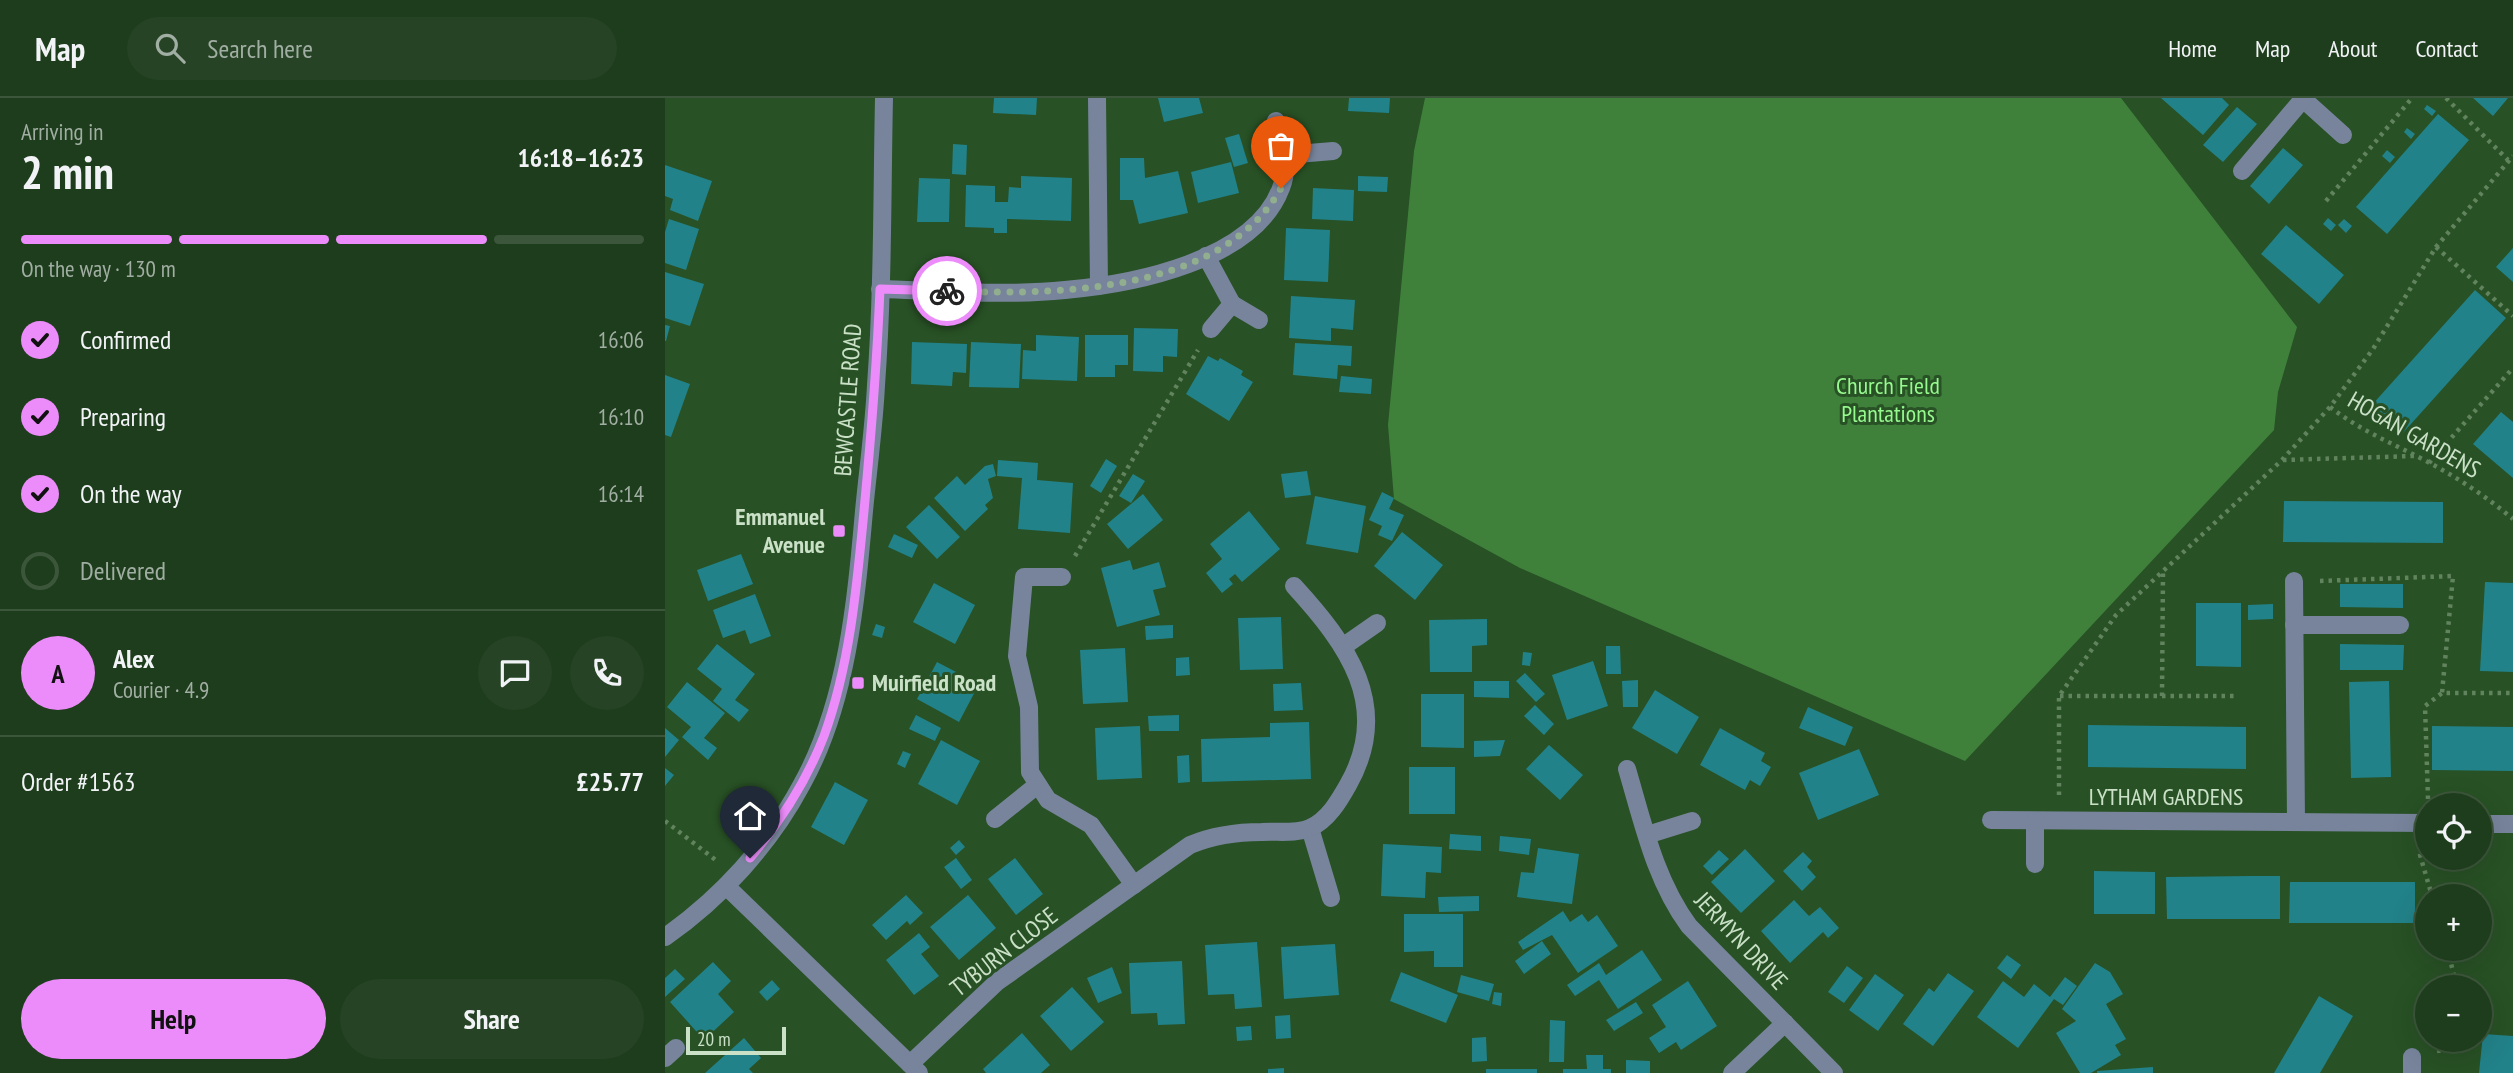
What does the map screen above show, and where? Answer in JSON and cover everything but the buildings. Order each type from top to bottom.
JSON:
[{"type":"street","name":"BEWCASTLE ROAD","points":[[665,937],[731,881],[765,841],[802,784],[824,734],[843,663],[859,564],[877,384],[884,98]]},
{"type":"street","points":[[1097,98],[1099,286]]},
{"type":"street","points":[[2242,171],[2302,99],[2343,135]]},
{"type":"street","points":[[880,289],[1063,291],[1099,286],[1179,267],[1206,256],[1227,247],[1272,206],[1281,188],[1285,155],[1276,121]]},
{"type":"street","points":[[1285,155],[1333,151]]},
{"type":"street","points":[[1206,256],[1232,304],[1259,320]]},
{"type":"street","points":[[1211,329],[1232,304]]},
{"type":"street","points":[[1062,578],[1024,577],[1017,656],[1029,707],[1030,772],[1036,786],[1048,800],[1091,825],[1134,885]]},
{"type":"street","points":[[2294,582],[2296,822]]},
{"type":"street","points":[[1294,586],[1344,646],[1353,664],[1364,701],[1363,750],[1341,799],[1328,816],[1310,828],[1331,898]]},
{"type":"street","points":[[1344,646],[1377,623]]},
{"type":"street","points":[[2294,625],[2400,625]]},
{"type":"street","name":"JERMYN DRIVE","points":[[1627,769],[1664,887],[1681,917],[1834,1073]]},
{"type":"street","points":[[995,819],[1036,786]]},
{"type":"street","name":"LYTHAM GARDENS","points":[[1991,820],[2296,822],[2415,831]]},
{"type":"street","points":[[1647,835],[1692,821]]},
{"type":"street","points":[[2035,821],[2035,864]]},
{"type":"street","points":[[2492,824],[2513,824]]},
{"type":"street","name":"TYBURN CLOSE","points":[[915,1069],[997,982],[1190,845],[1213,835],[1291,832],[1310,828]]},
{"type":"street","points":[[731,881],[915,1069]]},
{"type":"street","name":"JERMYN DRIVE","points":[[1732,1073],[1785,1023]]},
{"type":"path","points":[[2326,201],[2412,98]]},
{"type":"path","points":[[2059,821],[2059,696],[2116,615],[2282,460],[2330,407],[2373,349],[2436,247],[2511,158],[2446,98]]},
{"type":"path","points":[[2436,247],[2513,316]]},
{"type":"path","points":[[1062,578],[1211,329]]},
{"type":"path","points":[[2429,463],[2513,368]]},
{"type":"path","name":"HOGAN GARDENS","points":[[2330,407],[2356,428],[2416,456],[2489,499],[2513,519]]},
{"type":"path","points":[[2282,460],[2416,456]]},
{"type":"path","points":[[2162,696],[2163,571]]},
{"type":"path","points":[[2428,793],[2425,706],[2442,693],[2513,693]]},
{"type":"path","points":[[2059,696],[2236,696]]},
{"type":"path","points":[[665,821],[731,881]]},
{"type":"green space","name":"Church Field Plantations","points":[[1425,98],[2121,98],[2297,327],[2278,392],[2274,430],[1965,761],[1520,568],[1394,499],[1388,425],[1414,151]]},
{"type":"way so far","points":[[947,291],[1063,291],[1099,286],[1179,267],[1227,247],[1272,206],[1281,188]]},
{"type":"place","name":"Emmanuel Avenue","points":[[839,531]]},
{"type":"place","name":"Muirfield Road","points":[[858,683]]},
{"type":"route","points":[[750,858],[765,841],[802,784],[824,734],[843,663],[858,578],[877,384],[880,289],[947,291]]}]
